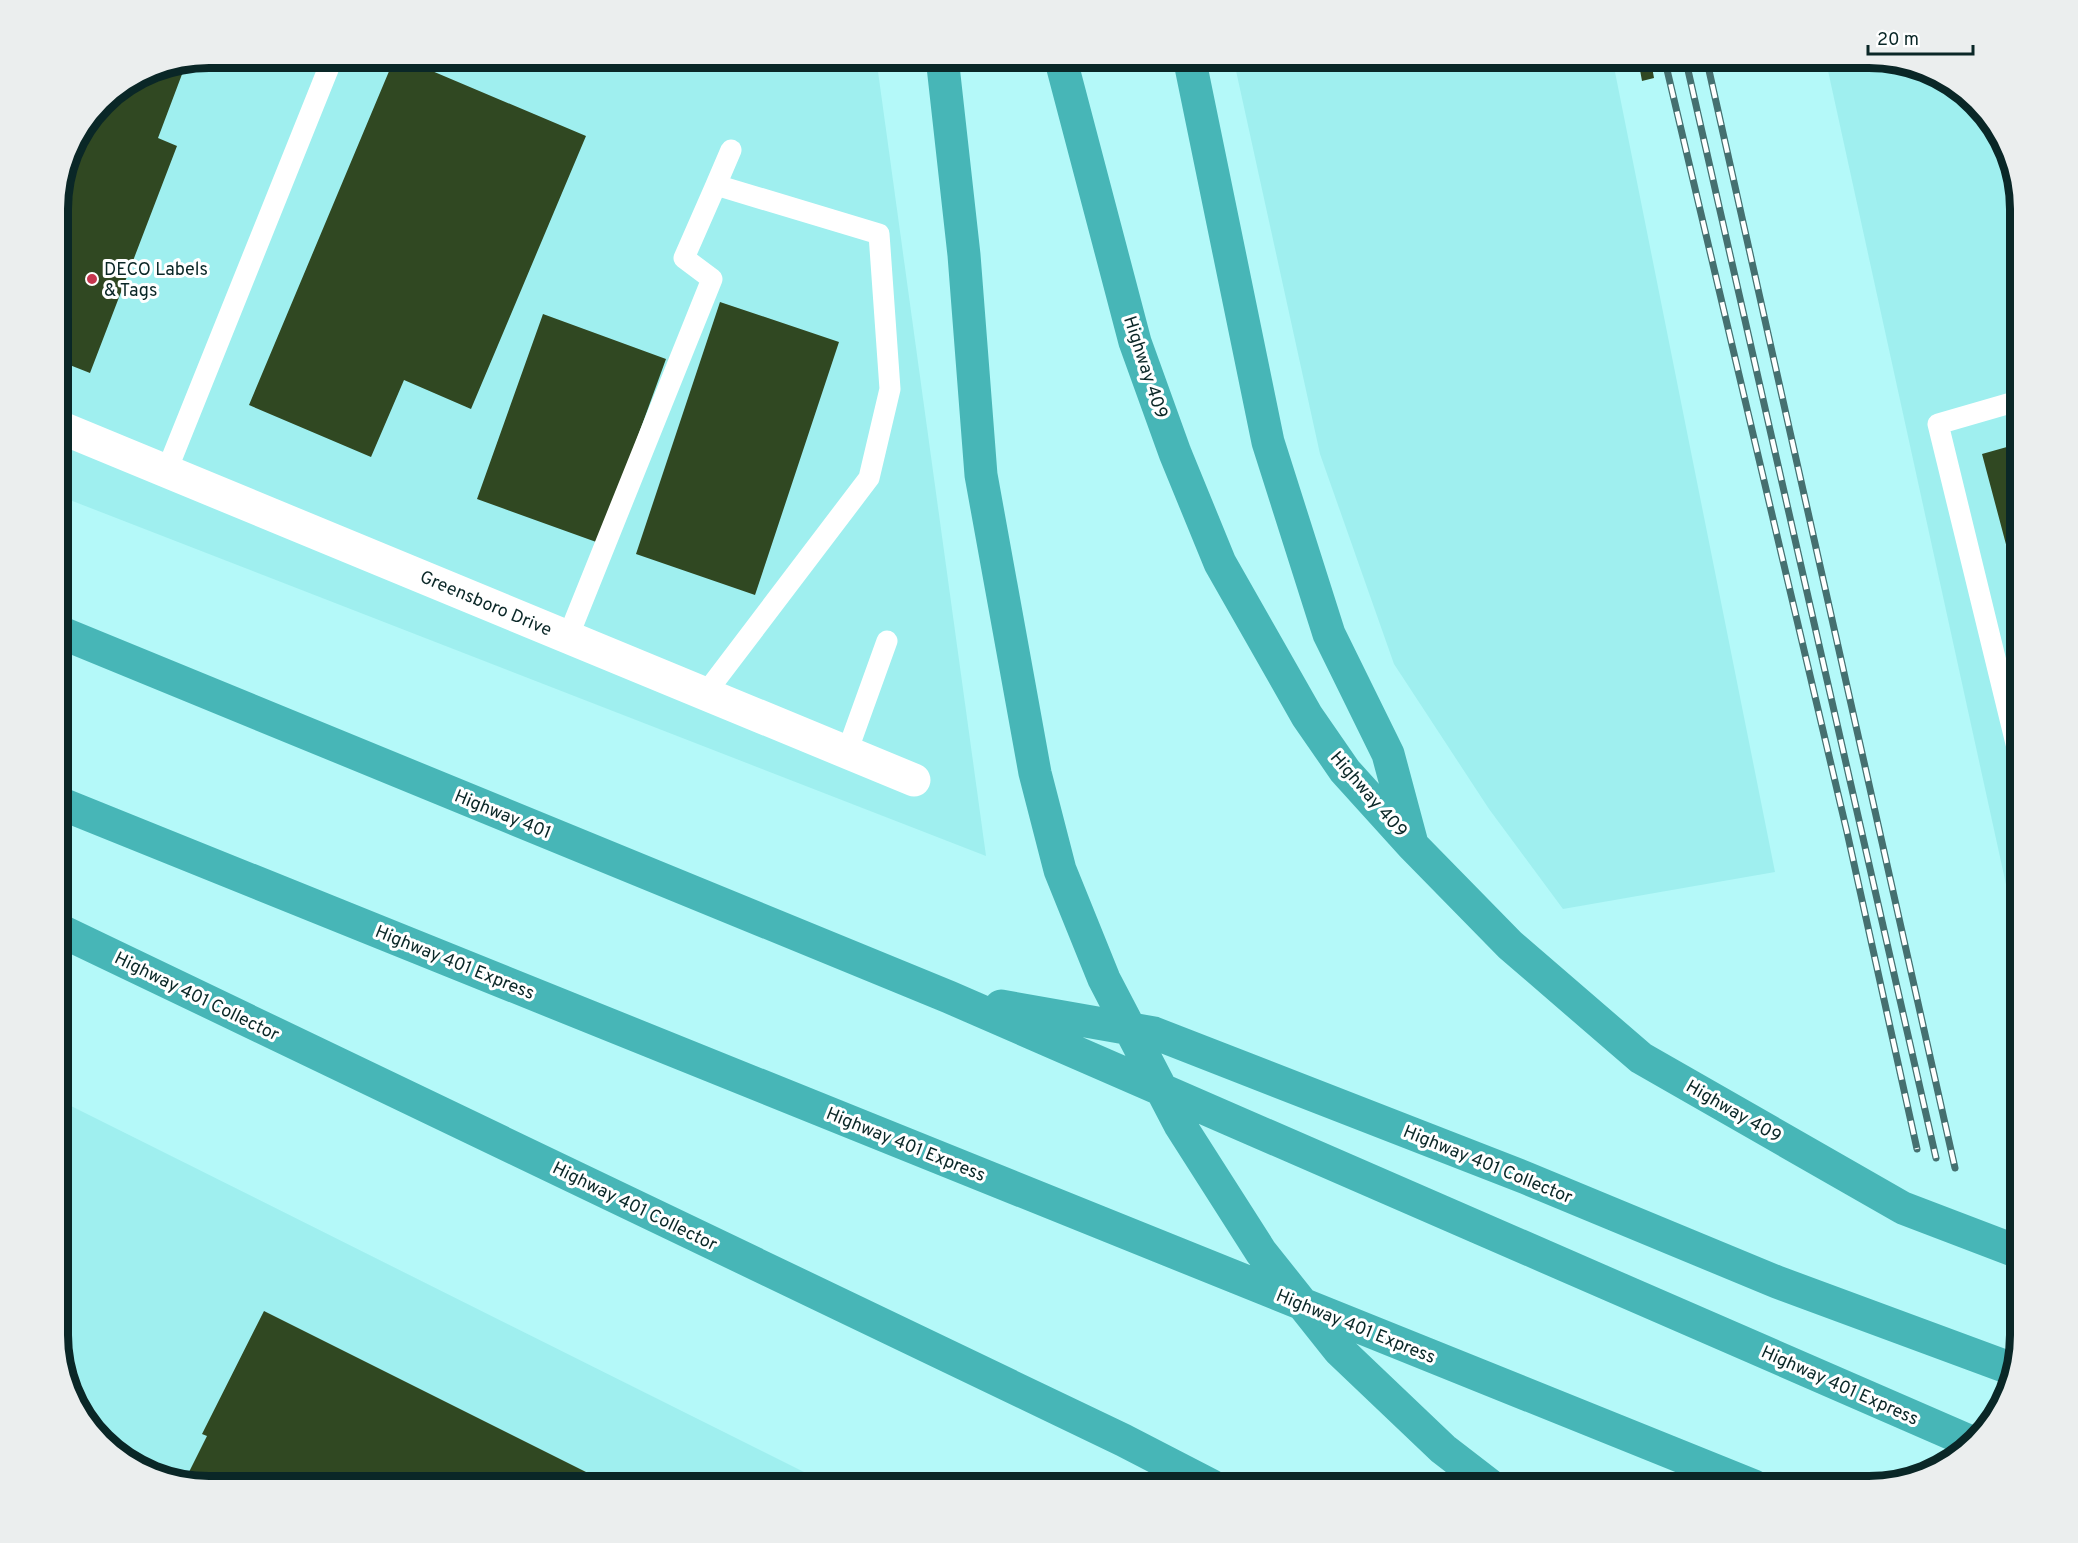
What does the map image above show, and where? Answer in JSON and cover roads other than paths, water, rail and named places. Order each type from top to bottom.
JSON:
[{"type":"highway","points":[[941,68],[964,255],[981,475],[1035,773],[1060,870],[1104,980],[1180,1125],[1261,1252],[1340,1350],[1443,1449],[1478,1476]]},
{"type":"highway","name":"Highway 409","points":[[1063,68],[1135,342],[1175,453],[1220,563],[1313,725],[1345,771],[1510,945],[1641,1058],[1903,1208],[2011,1249]]},
{"type":"highway","points":[[1191,68],[1268,442],[1329,634],[1388,754],[1412,844]]},
{"type":"highway","name":"Highway 401","points":[[68,636],[949,997]]},
{"type":"highway","name":"Highway 401 Express","points":[[68,806],[1729,1476]]},
{"type":"highway","name":"Highway 401 Collector","points":[[68,934],[1123,1440],[1193,1476]]},
{"type":"highway","name":"Highway 401 Collector","points":[[949,997],[1154,1033],[1526,1178],[1777,1282],[2007,1367]]},
{"type":"highway","name":"Highway 401 Express","points":[[949,997],[1965,1439]]},
{"type":"street","name":"Greensboro Drive","points":[[68,430],[914,780]]},
{"type":"lane","points":[[166,470],[329,68]]},
{"type":"lane","points":[[568,637],[712,279],[684,258],[731,150]]},
{"type":"lane","points":[[705,694],[869,478],[890,389],[879,234],[716,185]]},
{"type":"lane","points":[[2011,403],[1938,424],[2011,723]]},
{"type":"lane","points":[[847,752],[887,641]]},
{"type":"railway","points":[[1667,68],[1847,832],[1917,1149]]},
{"type":"railway","points":[[1688,68],[1936,1158]]},
{"type":"railway","points":[[1708,68],[1955,1168]]},
{"type":"place","name":"DECO Labels & Tags","points":[[92,279]]}]
